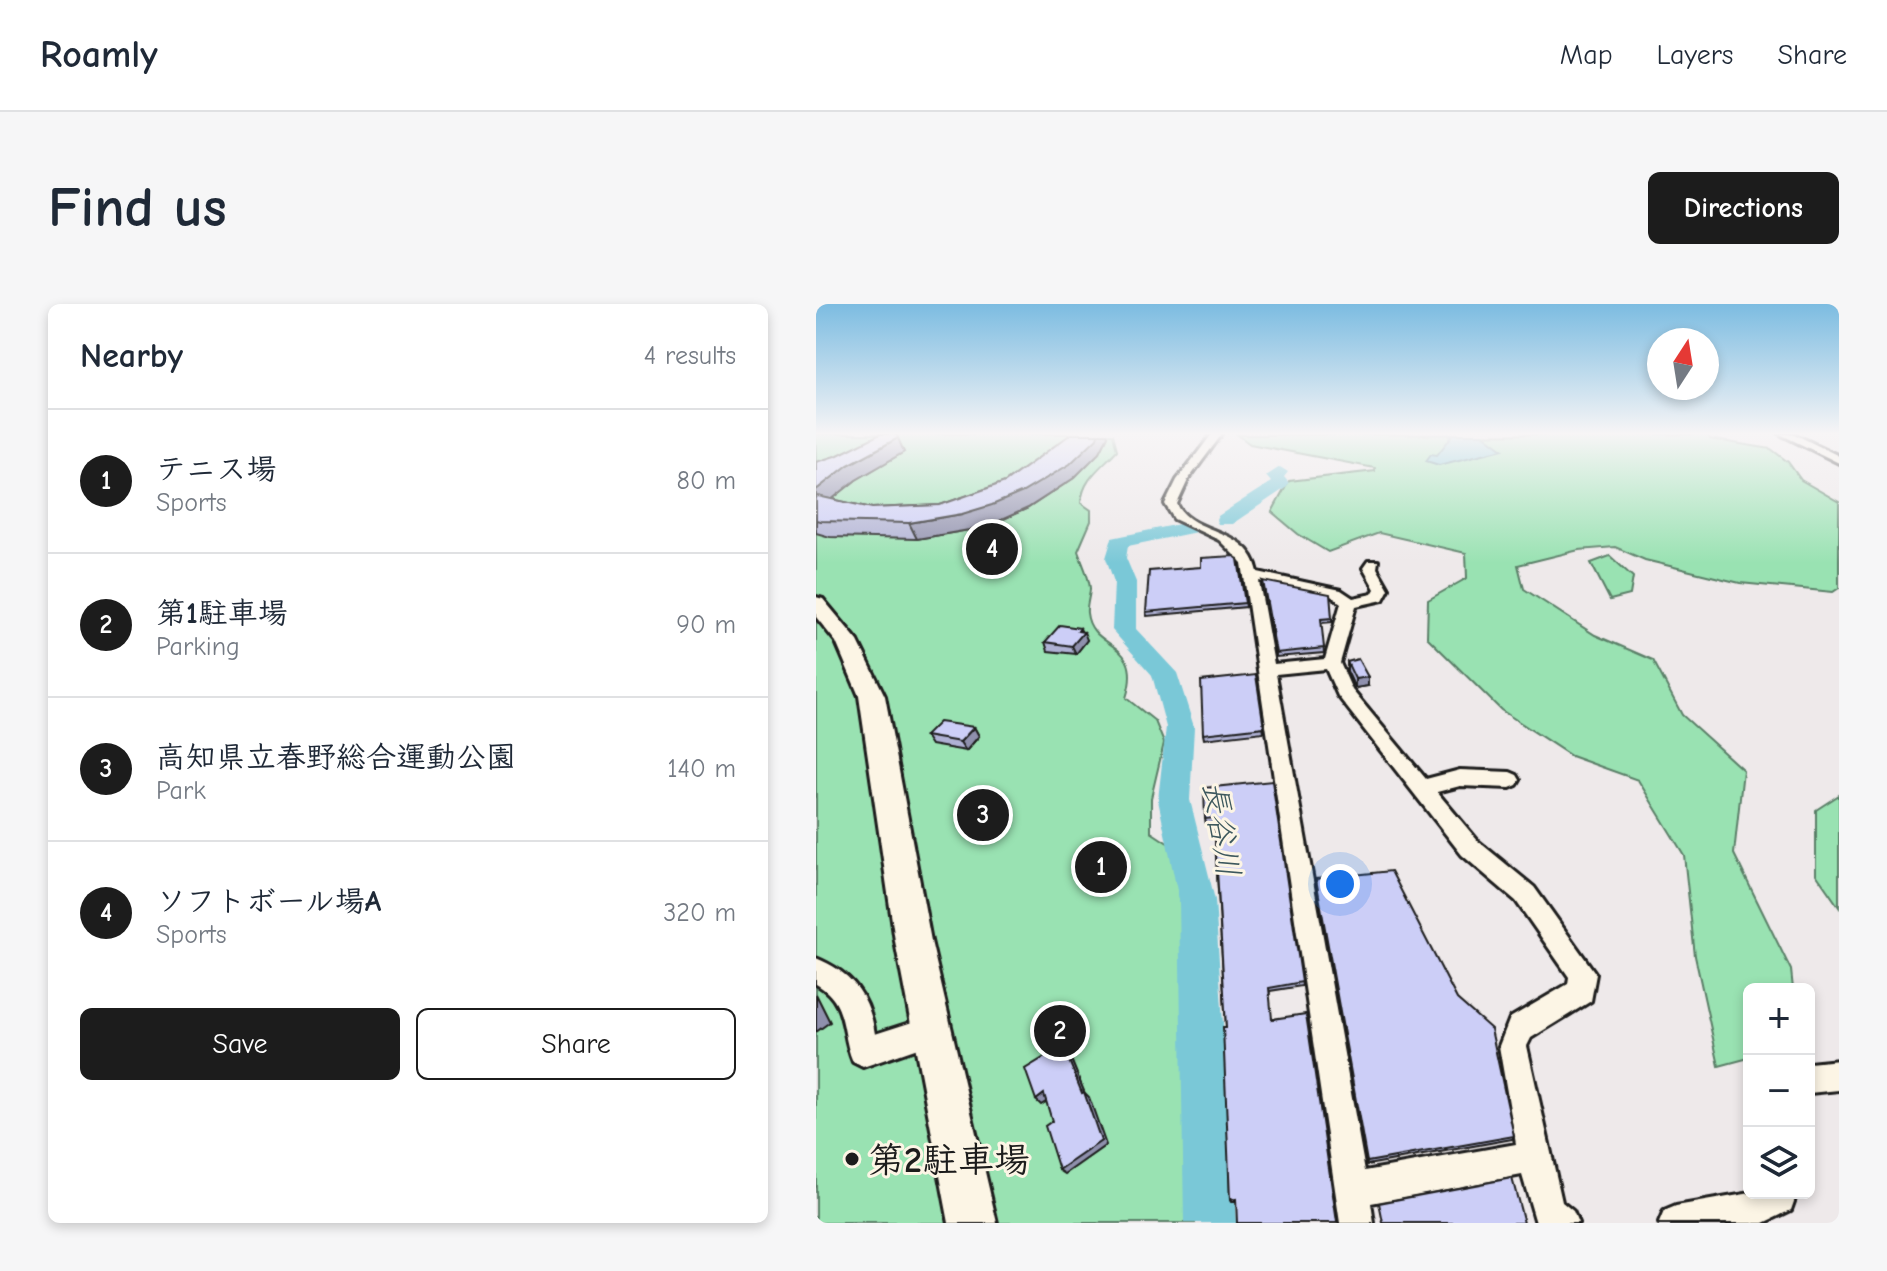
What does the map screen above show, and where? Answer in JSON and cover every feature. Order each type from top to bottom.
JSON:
[{"type":"street","points":[[1185,477],[1171,504],[1173,513],[1220,535],[1238,549],[1249,562],[1252,575],[1357,1223]]},
{"type":"street","points":[[1348,603],[1378,597],[1382,589],[1370,568],[1373,564]]},
{"type":"street","points":[[1252,575],[1336,593],[1348,603]]},
{"type":"street","points":[[816,603],[847,641],[872,696],[931,1030],[973,1223]]},
{"type":"street","points":[[1348,603],[1332,663],[1344,692],[1470,848],[1525,894],[1583,974],[1581,992],[1520,1028],[1513,1046],[1548,1212],[1561,1223]]},
{"type":"street","points":[[1266,670],[1332,663]]},
{"type":"street","points":[[1423,788],[1460,778],[1510,780]]},
{"type":"street","points":[[816,971],[844,985],[860,1015],[863,1052],[931,1030]]},
{"type":"street","points":[[1815,1077],[1839,1075]]},
{"type":"street","points":[[1352,1190],[1534,1157]]},
{"type":"street","points":[[1676,1223],[1757,1209],[1777,1199]]},
{"type":"green space","points":[[816,477],[1092,477],[1082,494],[1081,503],[1091,510],[1091,521],[1078,551],[1089,583],[1087,610],[1097,634],[1123,655],[1128,665],[1130,679],[1126,698],[1155,721],[1164,743],[1151,798],[1151,832],[1186,855],[1195,1223],[816,1223]]},
{"type":"green space","points":[[1324,477],[1799,477],[1839,502],[1839,588],[1833,592],[1740,583],[1645,560],[1615,547],[1579,550],[1518,565],[1524,589],[1595,635],[1653,660],[1682,715],[1743,770],[1734,854],[1791,970],[1792,983],[1743,983],[1743,1060],[1719,1066],[1695,956],[1684,855],[1638,780],[1571,756],[1501,710],[1427,637],[1428,600],[1467,578],[1466,553],[1379,533],[1328,552],[1298,534],[1272,512],[1289,481]]},
{"type":"green space","points":[[1610,556],[1633,577],[1630,595],[1610,600],[1591,563]]},
{"type":"green space","points":[[1839,795],[1839,907],[1816,874],[1816,810]]},
{"type":"building","points":[[816,477],[833,477],[816,490]]},
{"type":"building","points":[[1012,477],[1048,477],[1023,492],[962,514],[909,523],[816,520],[818,496],[872,508],[940,505]]},
{"type":"building","points":[[1234,556],[1238,559],[1245,603],[1146,612],[1149,571],[1201,567],[1201,558]]},
{"type":"building","points":[[1263,581],[1330,594],[1332,618],[1321,619],[1324,648],[1276,653]]},
{"type":"building","points":[[1060,625],[1080,628],[1078,631],[1084,632],[1072,646],[1045,642]]},
{"type":"building","points":[[1358,659],[1368,677],[1355,679],[1347,662]]},
{"type":"building","points":[[1256,675],[1264,727],[1203,734],[1201,681]]},
{"type":"building","points":[[939,722],[974,727],[960,742],[925,736]]},
{"type":"building","points":[[1272,781],[1302,982],[1269,988],[1272,1019],[1306,1014],[1339,1223],[1237,1223],[1236,1199],[1230,1200],[1223,1027],[1226,1027],[1214,818],[1205,819],[1204,788]]},
{"type":"building","points":[[1391,871],[1457,999],[1491,1029],[1514,1136],[1367,1162],[1316,879]]},
{"type":"building","points":[[1063,1046],[1084,1092],[1101,1141],[1059,1170],[1045,1126],[1052,1121],[1044,1094],[1036,1100],[1025,1069]]},
{"type":"building","points":[[1512,1178],[1524,1223],[1383,1223],[1379,1203]]},
{"type":"waterway","name":"長谷川","points":[[1225,520],[1281,483],[1275,477]]},
{"type":"waterway","name":"長谷川","points":[[1194,527],[1119,542],[1116,558],[1125,582],[1124,630],[1164,673],[1180,727],[1174,800],[1197,900],[1210,1223]]},
{"type":"place","name":"ソフトボール場A","points":[[992,549]]},
{"type":"place","name":"高知県立春野総合運動公園","points":[[983,815]]},
{"type":"place","name":"テニス場","points":[[1101,867]]},
{"type":"place","name":"第1駐車場","points":[[1060,1031]]},
{"type":"place","name":"第2駐車場","points":[[852,1159]]}]
